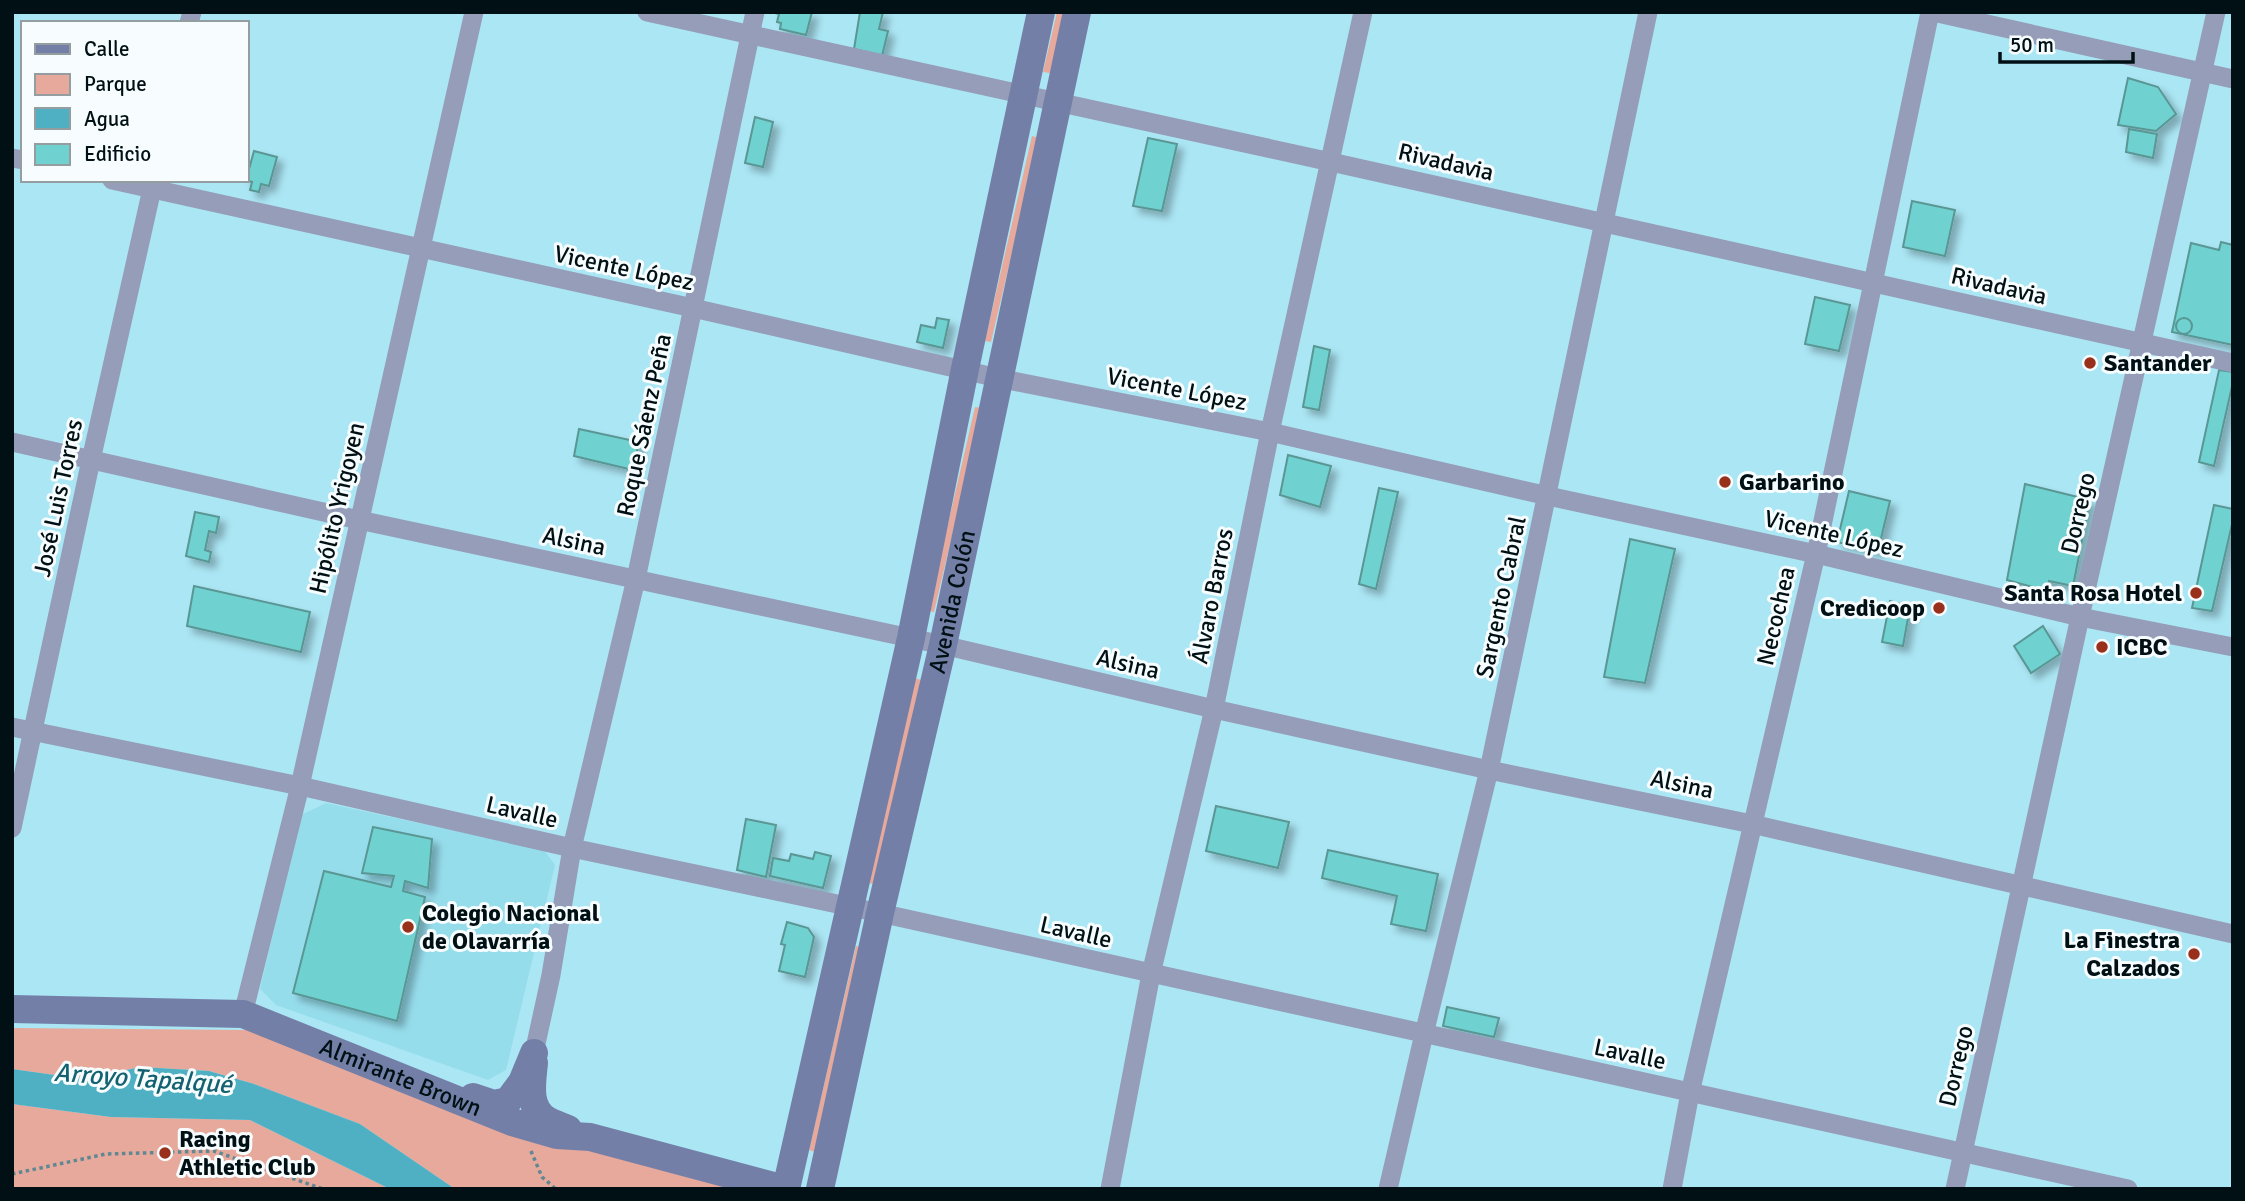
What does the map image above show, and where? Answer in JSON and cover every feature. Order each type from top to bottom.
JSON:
[{"type":"main road","name":"Avenida Colón","points":[[786,1189],[911,638],[1041,12]]},
{"type":"main road","name":"Avenida Colón","points":[[820,1189],[880,913],[943,645],[1077,12]]},
{"type":"main road","name":"Almirante Brown","points":[[12,1009],[243,1014],[512,1122],[557,1135],[590,1137],[786,1189]]},
{"type":"main road","points":[[432,1089],[463,1094],[494,1104],[508,1101],[522,1082],[534,1053]]},
{"type":"main road","points":[[534,1053],[531,1096],[536,1109],[546,1120],[590,1137]]},
{"type":"street","name":"Hipólito Yrigoyen","points":[[243,1014],[300,786],[474,12]]},
{"type":"street","name":"Rivadavia","points":[[647,12],[2233,363]]},
{"type":"street","name":"Roque Sáenz Peña","points":[[534,1053],[551,975],[572,848],[636,579],[754,12]]},
{"type":"street","name":"Álvaro Barros","points":[[1110,1189],[1151,974],[1214,709],[1270,432],[1363,12]]},
{"type":"street","name":"Sargento Cabral","points":[[1388,1189],[1489,770],[1648,12]]},
{"type":"street","points":[[1931,12],[2233,79]]},
{"type":"street","name":"Necochea","points":[[1672,1189],[1690,1093],[1816,554],[1931,12]]},
{"type":"street","name":"Dorrego","points":[[1955,1189],[2216,12]]},
{"type":"street","name":"Vicente López","points":[[128,182],[153,185],[422,250],[693,308],[998,378],[1270,432],[1816,554],[2080,617],[2233,647]]},
{"type":"street","name":"José Luis Torres","points":[[12,828],[22,729],[91,460],[153,185]]},
{"type":"street","name":"Alsina","points":[[12,443],[943,645],[1214,709],[1489,770],[1752,824],[2233,934]]},
{"type":"street","name":"Lavalle","points":[[22,729],[300,786],[2128,1189]]},
{"type":"path","points":[[529,1145],[542,1177],[556,1189]]},
{"type":"path","points":[[12,1174],[106,1153],[214,1151],[323,1189]]},
{"type":"shaded area","name":"Colegio Nacional de Olavarría","points":[[326,803],[544,850],[555,865],[506,1070],[488,1080],[276,1005],[260,989],[301,815]]},
{"type":"green space","points":[[1057,12],[1064,12],[1050,73],[1043,72]]},
{"type":"green space","points":[[1032,136],[1039,138],[991,342],[985,341]]},
{"type":"green space","points":[[975,407],[982,408],[934,612],[928,611]]},
{"type":"green space","points":[[915,678],[921,680],[874,884],[868,883]]},
{"type":"green space","points":[[856,946],[863,948],[815,1152],[809,1150]]},
{"type":"green space","points":[[12,1028],[247,1030],[748,1189],[455,1189],[360,1124],[254,1084],[209,1071],[141,1067],[83,1079],[12,1069]]},
{"type":"green space","name":"Racing Athletic Club","points":[[12,1104],[111,1117],[250,1120],[390,1189],[12,1189]]},
{"type":"water","name":"Arroyo Tapalqué","points":[[141,1067],[209,1071],[254,1084],[360,1124],[455,1189],[390,1189],[250,1120],[111,1117],[12,1104],[12,1069],[83,1079]]},
{"type":"building","points":[[812,12],[806,35],[780,29],[781,23],[777,22],[779,14],[775,13]]},
{"type":"building","points":[[860,12],[883,12],[879,29],[888,31],[882,56],[854,49]]},
{"type":"building","points":[[2128,78],[2158,87],[2176,114],[2156,131],[2118,125]]},
{"type":"building","points":[[755,117],[773,122],[763,167],[745,163]]},
{"type":"building","points":[[2129,129],[2157,134],[2153,158],[2126,152]]},
{"type":"building","points":[[1148,138],[1177,144],[1162,211],[1133,206]]},
{"type":"building","points":[[254,151],[277,157],[269,186],[261,184],[259,192],[250,190],[252,182],[248,181]]},
{"type":"building","points":[[1912,201],[1955,210],[1945,256],[1903,247]]},
{"type":"building","points":[[2221,242],[2233,245],[2233,345],[2172,332],[2191,243],[2219,250]]},
{"type":"building","points":[[1815,297],[1850,305],[1839,351],[1805,344]]},
{"type":"building","points":[[937,318],[949,320],[943,348],[917,342],[921,325],[935,328]]},
{"type":"building","points":[[2184,318],[2190,320],[2190,332],[2184,334],[2178,332],[2176,326],[2178,320]]},
{"type":"building","points":[[1314,346],[1330,350],[1319,410],[1303,407]]},
{"type":"building","points":[[2219,370],[2233,372],[2233,382],[2214,466],[2199,462]]},
{"type":"building","points":[[579,429],[639,442],[633,470],[574,456]]},
{"type":"building","points":[[1288,455],[1331,466],[1320,507],[1280,495]]},
{"type":"building","points":[[2025,484],[2090,500],[2073,586],[2049,581],[2047,591],[2007,580]]},
{"type":"building","points":[[1379,488],[1398,492],[1376,589],[1359,584]]},
{"type":"building","points":[[1849,491],[1890,501],[1878,551],[1837,542]]},
{"type":"building","points":[[2214,505],[2233,509],[2233,520],[2212,611],[2192,608]]},
{"type":"building","points":[[195,512],[219,517],[216,533],[209,531],[205,550],[211,552],[209,562],[186,556]]},
{"type":"building","points":[[1630,539],[1675,549],[1645,683],[1604,677]]},
{"type":"building","points":[[194,586],[310,612],[301,652],[187,626]]},
{"type":"building","points":[[1890,601],[1910,607],[1903,646],[1882,642]]},
{"type":"building","points":[[2043,626],[2060,654],[2031,673],[2014,646]]},
{"type":"building","points":[[1216,806],[1289,822],[1278,868],[1206,851]]},
{"type":"building","points":[[746,819],[776,825],[766,877],[737,870]]},
{"type":"building","points":[[373,827],[432,839],[428,888],[405,881],[403,891],[425,897],[397,1021],[293,993],[324,871],[391,887],[394,876],[362,873]]},
{"type":"building","points":[[1328,850],[1438,874],[1426,931],[1391,924],[1397,896],[1322,878]]},
{"type":"building","points":[[815,852],[831,856],[823,888],[770,876],[773,858],[789,861],[791,854],[813,859]]},
{"type":"building","points":[[787,922],[808,928],[814,937],[805,977],[779,971],[785,945],[781,944]]},
{"type":"building","points":[[1447,1007],[1499,1018],[1494,1037],[1443,1026]]},
{"type":"place","name":"Santander","points":[[2090,363]]},
{"type":"place","name":"Garbarino","points":[[1725,482]]},
{"type":"place","name":"Santa Rosa Hotel","points":[[2196,593]]},
{"type":"place","name":"Credicoop","points":[[1939,608]]},
{"type":"place","name":"ICBC","points":[[2102,647]]},
{"type":"place","name":"Colegio Nacional de Olavarría","points":[[408,927]]},
{"type":"place","name":"La Finestra Calzados","points":[[2194,954]]},
{"type":"place","name":"Racing Athletic Club","points":[[165,1153]]}]
